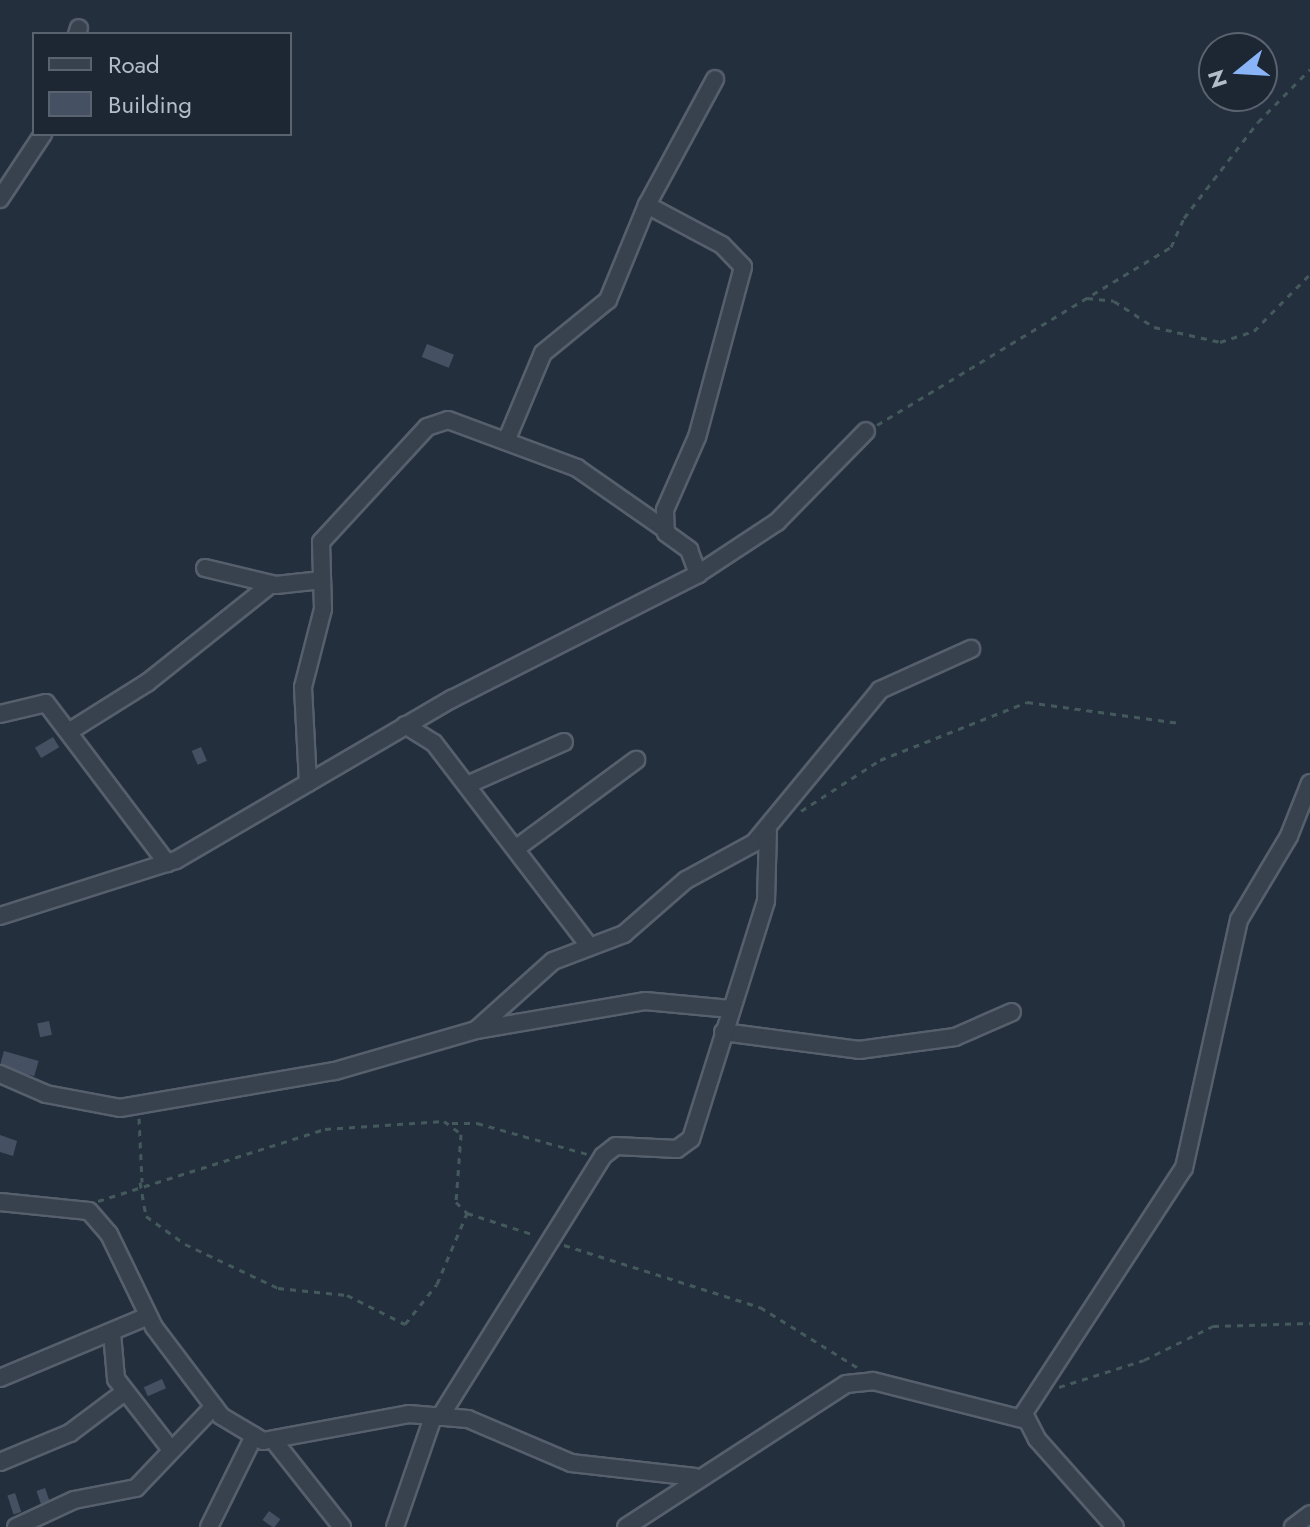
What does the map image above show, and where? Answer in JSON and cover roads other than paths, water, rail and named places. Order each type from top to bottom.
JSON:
[{"type":"street","points":[[507,439],[543,353],[608,300],[647,205],[715,79]]},
{"type":"street","points":[[1,196],[42,136]]},
{"type":"street","points":[[647,205],[722,245],[743,267],[697,437],[665,510],[666,530]]},
{"type":"street","points":[[308,783],[303,687],[323,609],[321,542],[427,427],[448,420],[507,439],[577,468],[666,530],[689,550],[698,574]]},
{"type":"street","points":[[0,916],[167,863],[405,725],[698,574],[777,522],[866,431]]},
{"type":"street","points":[[205,568],[271,584],[322,580]]},
{"type":"street","points":[[70,731],[161,673],[271,584]]},
{"type":"street","points":[[476,1030],[511,992],[589,946],[624,934],[678,886],[768,831],[880,690],[971,649]]},
{"type":"street","points":[[0,714],[39,701],[70,731],[167,863]]},
{"type":"street","points":[[405,725],[434,743],[518,847],[589,946]]},
{"type":"street","points":[[467,785],[564,742]]},
{"type":"street","points":[[518,847],[636,760]]},
{"type":"street","points":[[1026,1420],[1036,1387],[1184,1168],[1239,920],[1289,836],[1310,783]]},
{"type":"street","points":[[395,1527],[437,1417],[607,1152],[688,1144],[766,901],[768,831]]},
{"type":"street","points":[[0,1074],[72,1102],[141,1105],[281,1075],[335,1071],[476,1030],[645,1001],[731,1009]]},
{"type":"street","points":[[723,1032],[859,1050],[955,1037],[1012,1012]]},
{"type":"street","points":[[0,1202],[85,1210],[109,1234],[148,1316],[214,1406],[254,1436],[274,1441],[378,1418],[437,1417],[510,1433],[571,1463],[695,1477]]},
{"type":"street","points":[[0,1378],[148,1316]]},
{"type":"street","points":[[112,1333],[123,1393],[169,1447]]},
{"type":"street","points":[[626,1527],[695,1477],[826,1392],[869,1381],[1026,1420],[1115,1527]]},
{"type":"street","points":[[0,1462],[70,1433],[123,1393]]},
{"type":"street","points":[[16,1527],[74,1500],[136,1488],[169,1447],[214,1406]]},
{"type":"street","points":[[209,1527],[254,1436]]},
{"type":"street","points":[[274,1441],[342,1527]]},
{"type":"street","points":[[1293,1527],[1310,1514]]}]
